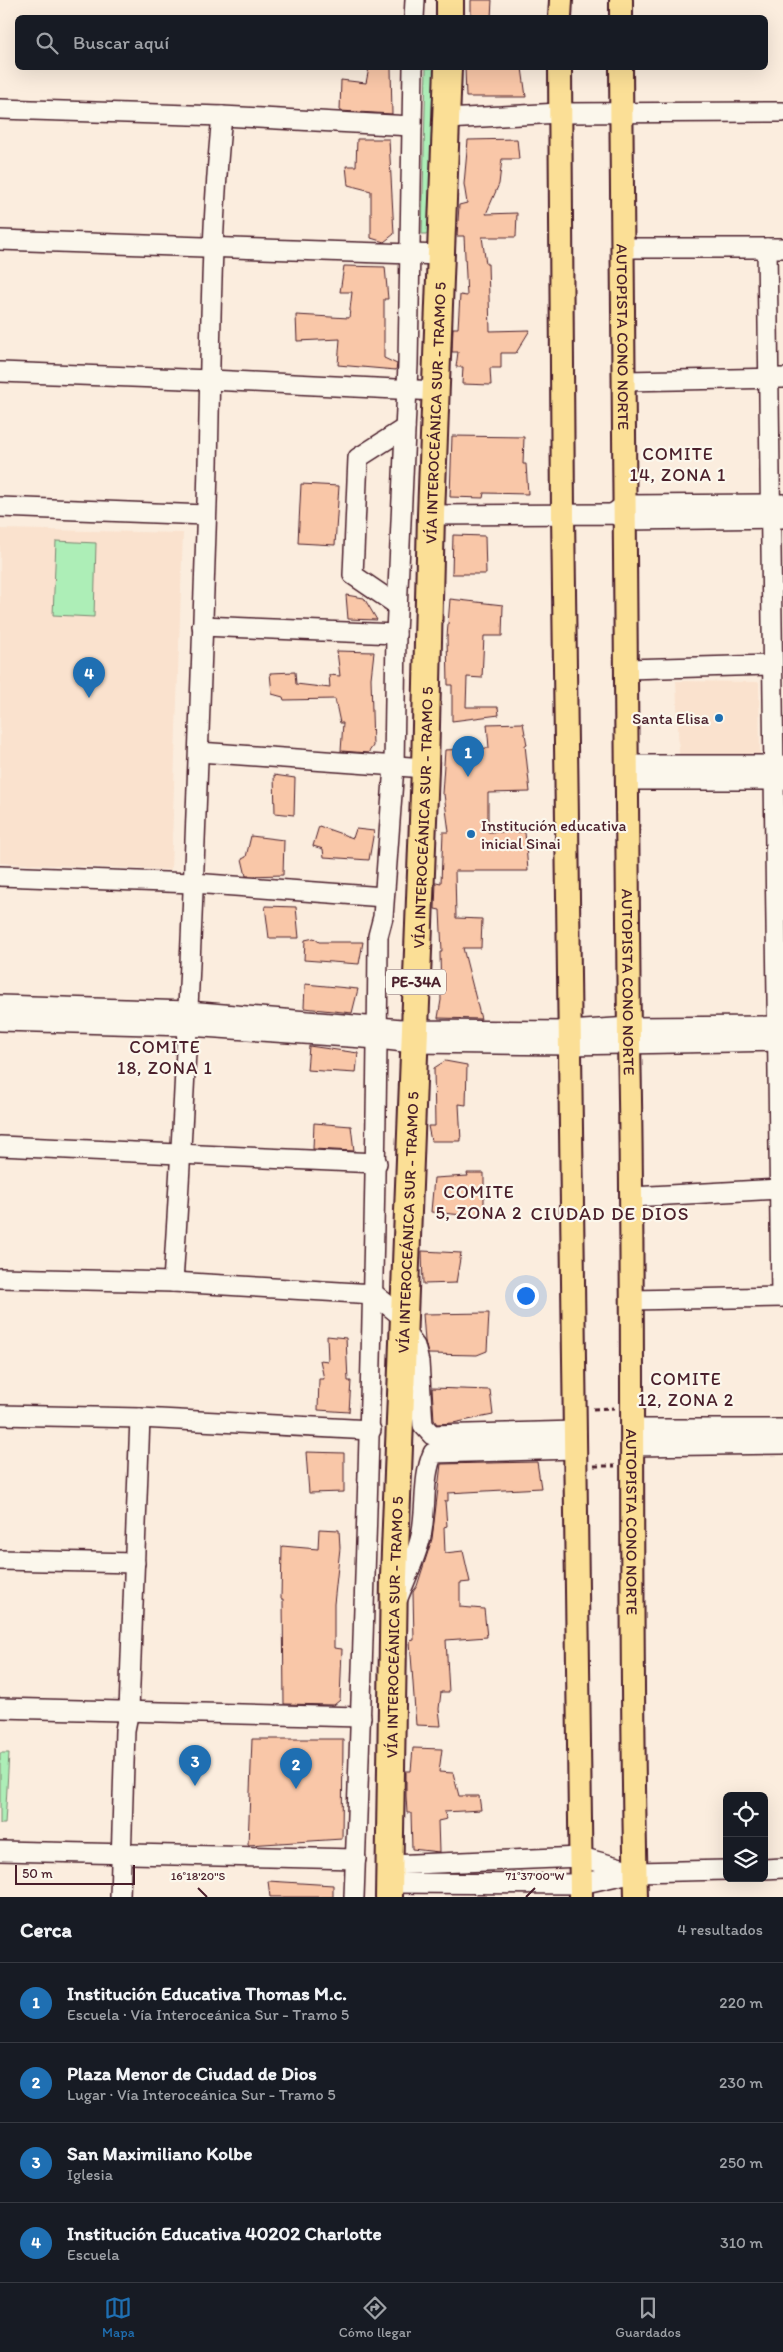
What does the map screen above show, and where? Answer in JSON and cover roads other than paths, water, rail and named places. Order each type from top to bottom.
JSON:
[{"type":"highway","points":[[450,0],[450,15]]},
{"type":"highway","name":"VÍA INTEROCEÁNICA SUR - TRAMO 5","points":[[389,1882],[394,1608],[414,1037],[426,768],[432,515],[448,70]]},
{"type":"main road","points":[[560,0],[560,15]]},
{"type":"main road","points":[[621,0],[621,15]]},
{"type":"main road","points":[[560,70],[569,1038],[581,1891]]},
{"type":"main road","name":"AUTOPISTA CONO NORTE","points":[[621,70],[624,381],[621,513],[627,669],[636,1897]]},
{"type":"street","points":[[414,15],[415,0]]},
{"type":"street","points":[[354,1897],[371,1430],[377,1163],[378,936],[383,917],[394,766],[396,634],[411,254],[413,70]]},
{"type":"street","points":[[0,109],[222,116],[412,126]]},
{"type":"street","points":[[446,120],[560,114],[783,112]]},
{"type":"street","points":[[173,1282],[182,1154],[188,1018],[199,752],[214,247],[222,116]]},
{"type":"street","points":[[0,240],[441,255]]},
{"type":"street","points":[[622,248],[775,248],[776,511],[772,665],[778,773],[782,1297],[632,1300]]},
{"type":"street","points":[[0,372],[407,388],[437,391]]},
{"type":"street","points":[[624,381],[776,378]]},
{"type":"street","points":[[398,605],[353,575],[358,458],[405,428]]},
{"type":"street","points":[[0,507],[206,515]]},
{"type":"street","points":[[432,515],[776,511]]},
{"type":"street","points":[[202,626],[396,634]]},
{"type":"street","points":[[627,669],[772,665]]},
{"type":"street","points":[[199,752],[426,768]]},
{"type":"street","points":[[628,772],[778,773]]},
{"type":"street","points":[[0,876],[193,883],[384,897]]},
{"type":"street","points":[[0,1005],[378,1032],[414,1037],[569,1038],[629,1035],[780,1033]]},
{"type":"street","points":[[0,1021],[188,1018]]},
{"type":"street","points":[[0,1146],[377,1163]]},
{"type":"street","points":[[632,1197],[780,1189]]},
{"type":"street","points":[[0,1278],[173,1282],[374,1294],[405,1325],[415,1346],[419,1362],[424,1425],[432,1435],[576,1439]]},
{"type":"street","points":[[0,1415],[140,1418],[371,1430]]},
{"type":"street","points":[[120,1897],[125,1730],[130,1710],[140,1418]]},
{"type":"street","points":[[632,1437],[783,1429]]},
{"type":"street","points":[[632,1437],[783,1444]]},
{"type":"street","points":[[394,1608],[421,1538],[427,1500],[428,1465],[433,1453],[576,1439]]},
{"type":"street","points":[[0,1560],[135,1563]]},
{"type":"street","points":[[0,1708],[360,1716]]},
{"type":"street","points":[[0,1851],[356,1859]]},
{"type":"street","points":[[389,1882],[581,1857],[635,1872],[723,1870]]},
{"type":"street","points":[[768,1869],[783,1868]]},
{"type":"street","points":[[389,1882],[581,1891],[635,1872]]},
{"type":"place","name":"Institución Educativa 40202 Charlotte","points":[[89,698]]},
{"type":"place","name":"Santa Elisa","points":[[719,718]]},
{"type":"place","name":"Institución Educativa Thomas M.c.","points":[[468,777]]},
{"type":"place","name":"Institución educativa inicial Sinai","points":[[471,834]]},
{"type":"place","name":"San Maximiliano Kolbe","points":[[195,1786]]},
{"type":"place","name":"Plaza Menor de Ciudad de Dios","points":[[296,1789]]},
{"type":"district","name":"COMITE 14, ZONA 1","points":[[678,464]]},
{"type":"district","name":"COMITE 18, ZONA 1","points":[[165,1057]]},
{"type":"district","name":"COMITE 5, ZONA 2","points":[[479,1202]]},
{"type":"district","name":"CIUDAD DE DIOS","points":[[610,1213]]},
{"type":"district","name":"COMITE 12, ZONA 2","points":[[686,1389]]}]
